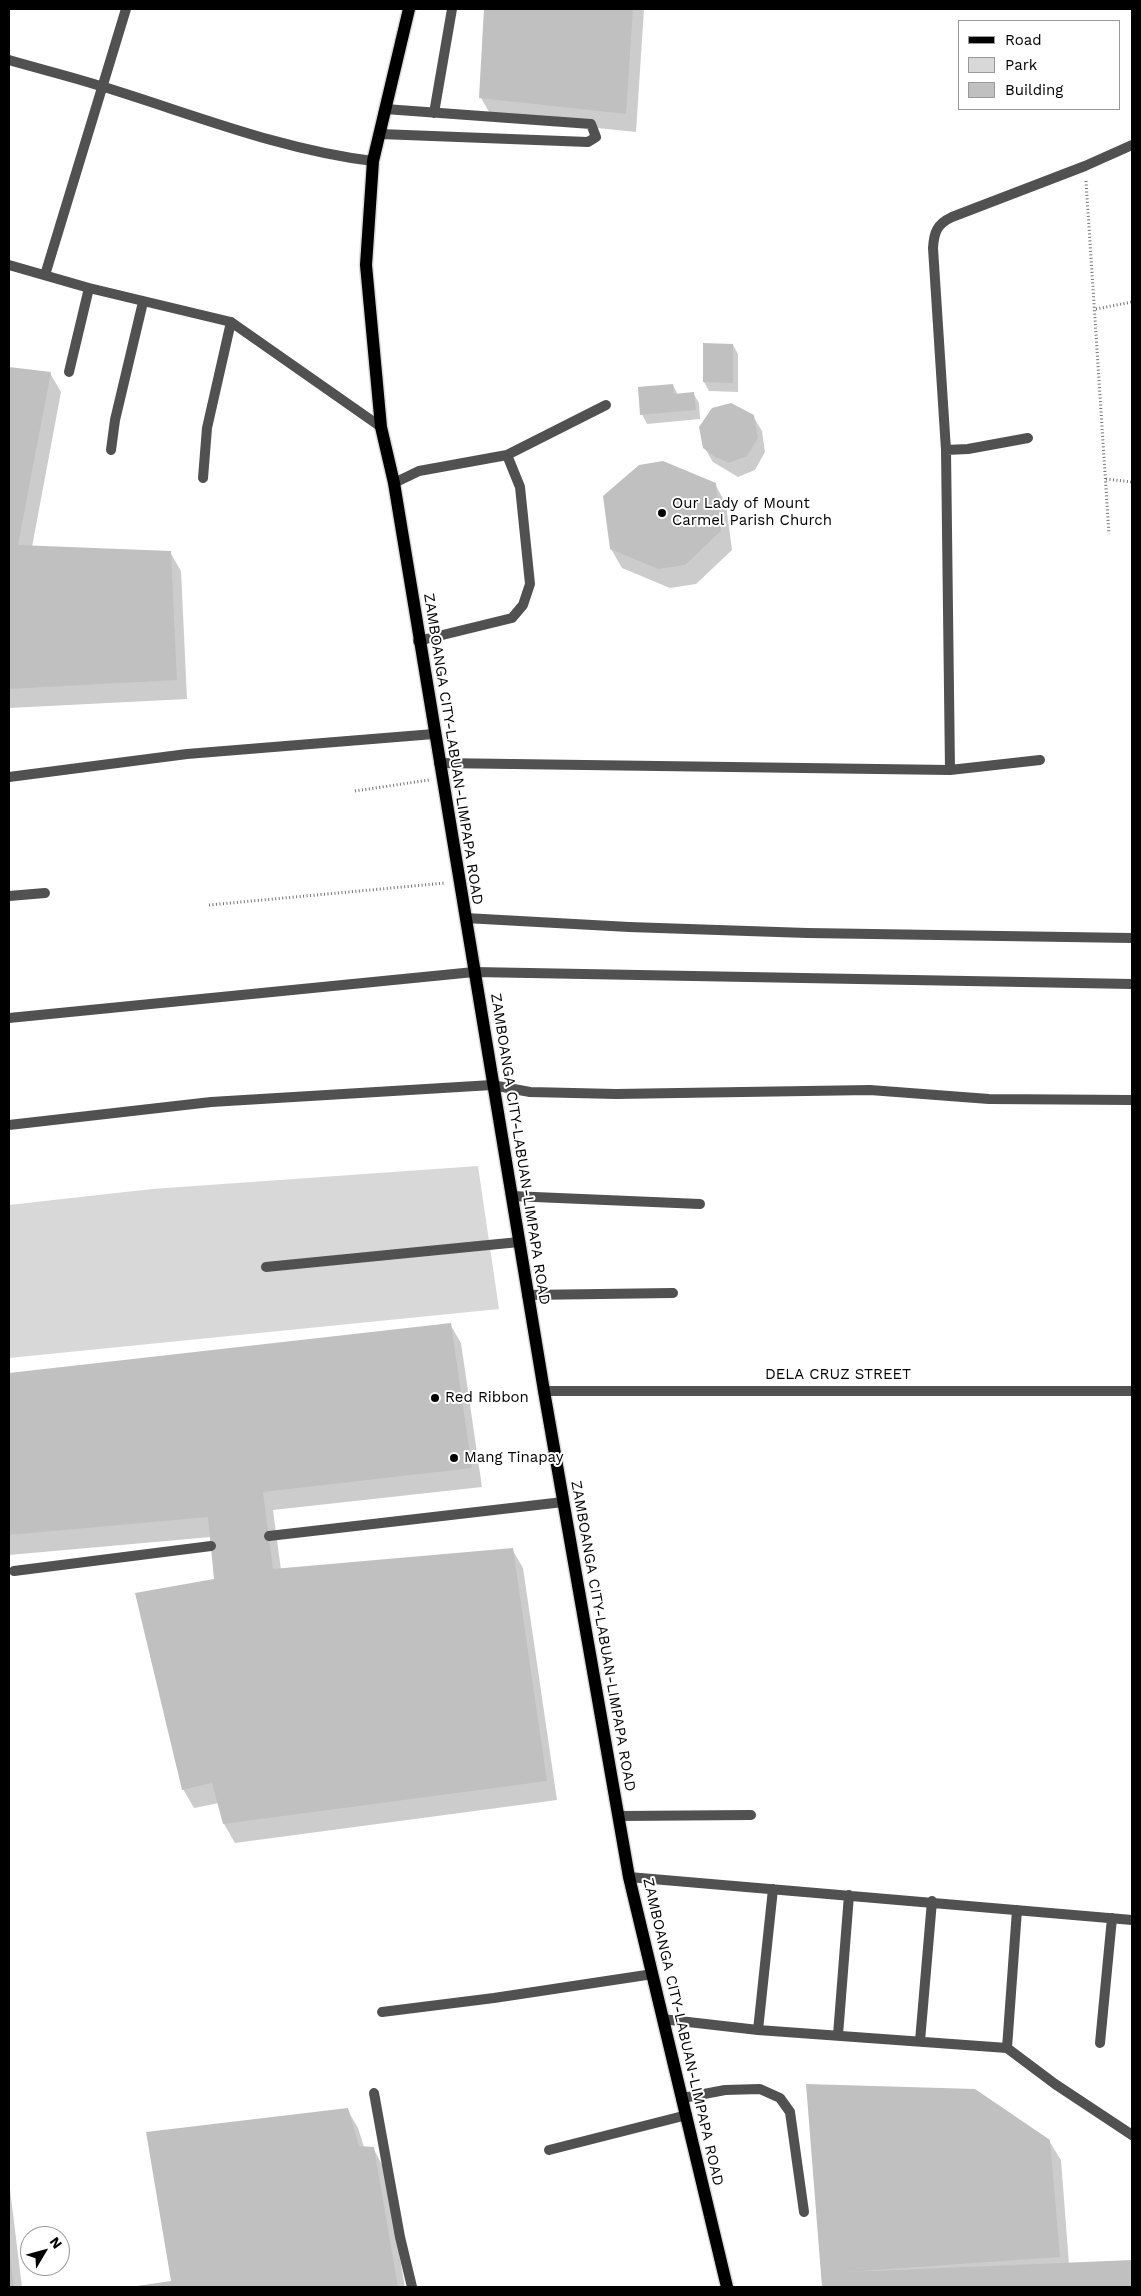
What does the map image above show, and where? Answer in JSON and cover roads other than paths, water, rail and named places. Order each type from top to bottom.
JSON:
[{"type":"main road","name":"ZAMBOANGA CITY-LABUAN-LIMPAPA ROAD","points":[[409,9],[374,161],[366,264],[381,427],[394,483],[418,641],[527,1295],[630,1876],[662,2019],[683,2098],[727,2287]]},
{"type":"street","points":[[44,275],[126,9]]},
{"type":"street","points":[[434,113],[452,9]]},
{"type":"street","points":[[9,60],[102,86],[220,125],[296,146],[374,161]]},
{"type":"street","points":[[380,134],[588,142],[596,137],[591,124],[386,109]]},
{"type":"street","points":[[950,770],[946,450],[933,248],[935,232],[944,221],[952,217],[1085,166],[1132,145]]},
{"type":"street","points":[[9,265],[143,302],[231,322],[381,427]]},
{"type":"street","points":[[69,372],[89,288]]},
{"type":"street","points":[[111,450],[115,420],[143,302]]},
{"type":"street","points":[[202,478],[207,428],[231,322]]},
{"type":"street","points":[[394,483],[419,471],[507,455],[606,405]]},
{"type":"street","points":[[946,450],[968,449],[1028,438]]},
{"type":"street","points":[[418,641],[512,618],[523,605],[530,584],[520,487],[507,455]]},
{"type":"street","points":[[9,777],[187,754],[434,734]]},
{"type":"street","points":[[439,762],[950,770],[1040,760]]},
{"type":"street","points":[[9,896],[45,893]]},
{"type":"street","points":[[464,918],[629,927],[1132,938]]},
{"type":"street","points":[[9,1018],[474,972],[1132,984]]},
{"type":"street","points":[[9,1125],[211,1102],[492,1085],[530,1092],[616,1094],[870,1090],[989,1099],[1132,1100]]},
{"type":"street","points":[[511,1196],[700,1204]]},
{"type":"street","points":[[266,1267],[519,1242]]},
{"type":"street","points":[[527,1295],[673,1293]]},
{"type":"street","name":"DELA CRUZ STREET","points":[[544,1391],[1132,1391]]},
{"type":"street","points":[[269,1536],[563,1502]]},
{"type":"street","points":[[14,1571],[211,1546]]},
{"type":"street","points":[[619,1816],[751,1815]]},
{"type":"street","points":[[630,1876],[1132,1920]]},
{"type":"street","points":[[758,2030],[773,1889]]},
{"type":"street","points":[[838,2035],[849,1895]]},
{"type":"street","points":[[920,2041],[932,1902]]},
{"type":"street","points":[[1007,2048],[1017,1910]]},
{"type":"street","points":[[1100,2043],[1112,1918]]},
{"type":"street","points":[[382,2012],[494,1998],[653,1974]]},
{"type":"street","points":[[662,2019],[758,2030],[1007,2048],[1055,2084],[1132,2135]]},
{"type":"street","points":[[683,2098],[725,2090],[760,2089],[780,2098],[790,2112],[804,2212]]},
{"type":"street","points":[[374,2093],[400,2237],[412,2287]]},
{"type":"street","points":[[549,2150],[687,2115]]},
{"type":"place","name":"Our Lady of Mount Carmel Parish Church","points":[[662,513]]},
{"type":"place","name":"Red Ribbon","points":[[435,1398]]},
{"type":"place","name":"Mang Tinapay","points":[[454,1458]]}]
